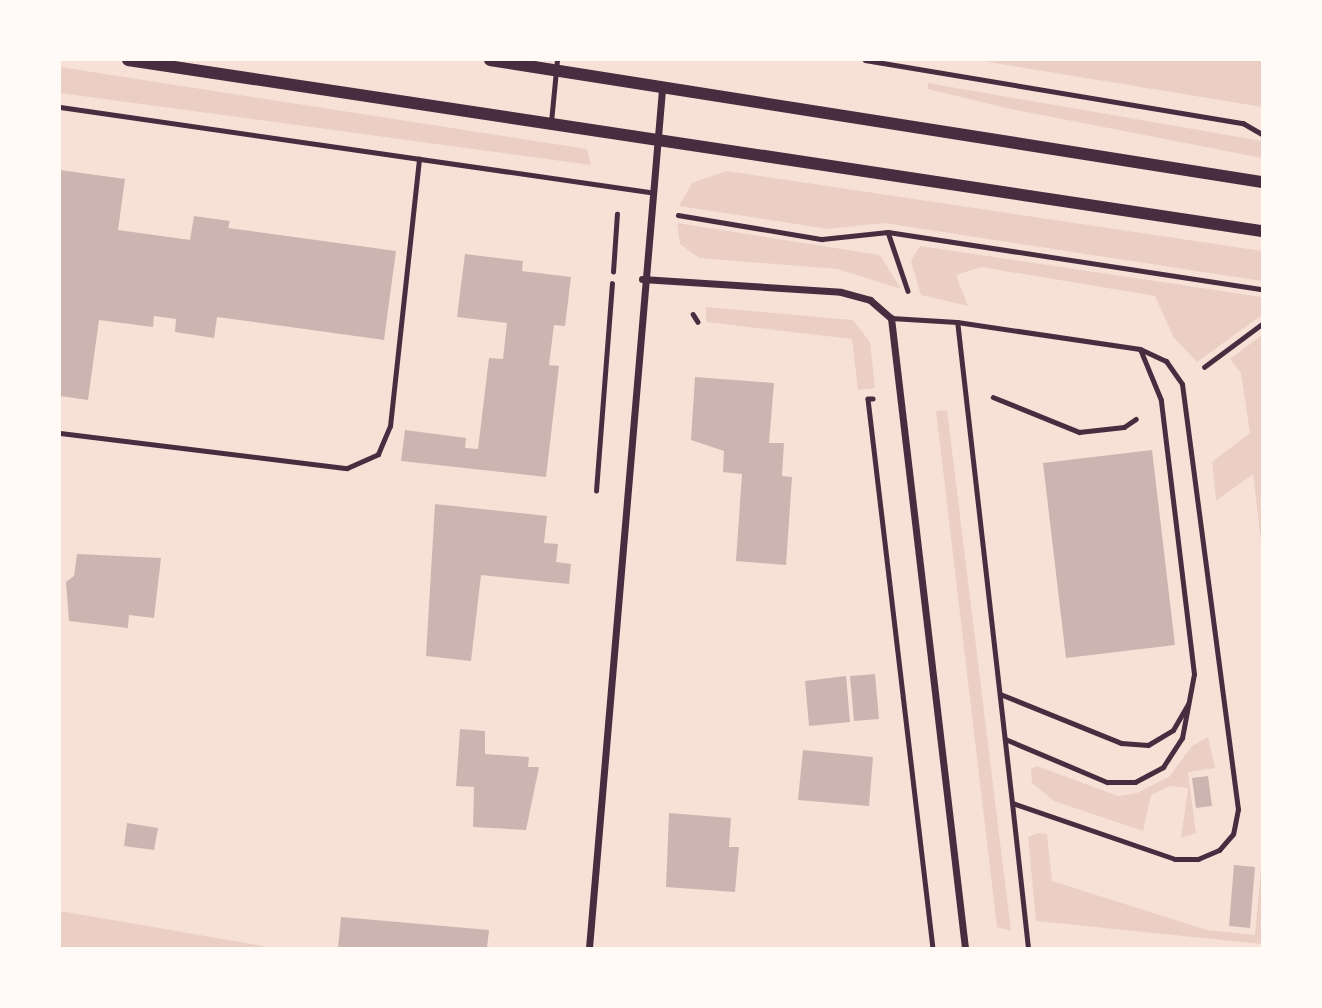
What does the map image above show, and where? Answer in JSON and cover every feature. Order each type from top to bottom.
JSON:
[{"type":"street","points":[[128,60],[656,137],[1262,231]]},
{"type":"street","points":[[490,60],[558,66],[662,89],[1262,182]]},
{"type":"street","points":[[589,948],[649,192],[662,89]]},
{"type":"street","points":[[642,279],[841,292],[870,300],[891,318],[965,948]]},
{"type":"lane","points":[[551,122],[558,66]]},
{"type":"lane","points":[[60,107],[649,192]]},
{"type":"lane","points":[[60,433],[347,468],[378,454],[390,426],[419,159]]},
{"type":"lane","points":[[891,318],[957,322],[1140,349],[1166,361],[1182,384],[1238,809],[1233,834],[1198,859],[1175,859],[1012,803]]},
{"type":"lane","points":[[957,322],[1028,948]]},
{"type":"lane","points":[[1005,739],[1107,782],[1135,782],[1163,767],[1182,738],[1194,674],[1161,400],[1140,349]]},
{"type":"lane","points":[[1000,694],[1121,743],[1148,746],[1173,730],[1191,700]]},
{"type":"path","points":[[865,60],[1243,123],[1262,134]]},
{"type":"path","points":[[888,232],[1262,289]]},
{"type":"path","points":[[1182,384],[1262,324]]},
{"type":"path","points":[[966,396],[987,394],[1079,432],[1124,428],[1161,400]]},
{"type":"path","points":[[900,398],[868,399],[933,948]]},
{"type":"shaded area","points":[[977,60],[1262,60],[1262,107]]},
{"type":"shaded area","points":[[60,67],[587,149],[591,165],[60,93]]},
{"type":"shaded area","points":[[928,83],[1262,141],[1262,158],[1006,108],[928,89]]},
{"type":"shaded area","points":[[727,171],[1262,251],[1262,281],[884,223],[828,229],[679,206],[692,183]]},
{"type":"shaded area","points":[[677,223],[880,255],[901,289],[837,269],[699,258],[680,244]]},
{"type":"shaded area","points":[[920,246],[1262,297],[1262,315],[1197,362],[1174,338],[1155,296],[981,267],[956,275],[968,306],[921,295],[911,261]]},
{"type":"shaded area","points":[[706,307],[853,320],[870,342],[875,388],[858,390],[852,339],[706,322]]},
{"type":"shaded area","points":[[1262,335],[1262,551],[1253,474],[1216,501],[1212,462],[1250,433],[1241,373],[1230,359]]},
{"type":"shaded area","points":[[947,410],[1011,931],[997,927],[936,411]]},
{"type":"shaded area","points":[[1208,737],[1215,768],[1188,772],[1196,833],[1181,838],[1188,788],[1170,786],[1151,795],[1143,831],[1054,801],[1032,783],[1031,769],[1037,766],[1118,796],[1137,793],[1169,777],[1192,746]]},
{"type":"shaded area","points":[[1038,833],[1047,834],[1052,881],[1207,930],[1255,935],[1262,857],[1262,944],[1036,921],[1028,837]]},
{"type":"shaded area","points":[[60,911],[275,948],[60,948]]},
{"type":"building","points":[[60,170],[125,179],[118,230],[190,240],[194,216],[230,221],[228,228],[396,251],[384,340],[217,317],[214,338],[175,332],[176,319],[154,316],[153,327],[99,320],[88,400],[60,396]]},
{"type":"building","points":[[465,254],[523,261],[522,271],[571,277],[565,326],[554,325],[549,365],[559,366],[546,477],[401,461],[405,430],[466,438],[465,448],[478,449],[489,358],[503,359],[507,323],[457,317]]},
{"type":"building","points":[[695,377],[774,383],[769,443],[784,443],[782,476],[792,477],[786,565],[736,561],[742,474],[723,472],[724,451],[691,440]]},
{"type":"building","points":[[1152,450],[1175,645],[1066,658],[1043,463]]},
{"type":"building","points":[[435,504],[547,516],[544,543],[558,544],[556,562],[571,564],[569,584],[481,575],[471,661],[426,656]]},
{"type":"building","points":[[77,554],[161,558],[154,618],[129,615],[128,628],[69,621],[66,582],[74,576]]},
{"type":"building","points":[[875,674],[879,719],[854,721],[850,676]]},
{"type":"building","points":[[846,676],[850,722],[809,726],[805,681]]},
{"type":"building","points":[[460,729],[485,731],[485,754],[529,757],[528,767],[539,767],[526,830],[473,827],[474,787],[456,786]]},
{"type":"building","points":[[803,750],[873,757],[869,806],[798,800]]},
{"type":"building","points":[[1208,776],[1212,806],[1196,808],[1192,778]]},
{"type":"building","points":[[669,813],[731,818],[729,847],[739,847],[735,892],[666,887]]},
{"type":"building","points":[[127,823],[158,828],[154,850],[124,846]]},
{"type":"building","points":[[1234,865],[1255,867],[1250,928],[1229,926]]},
{"type":"building","points":[[341,917],[489,930],[487,948],[338,948]]}]
